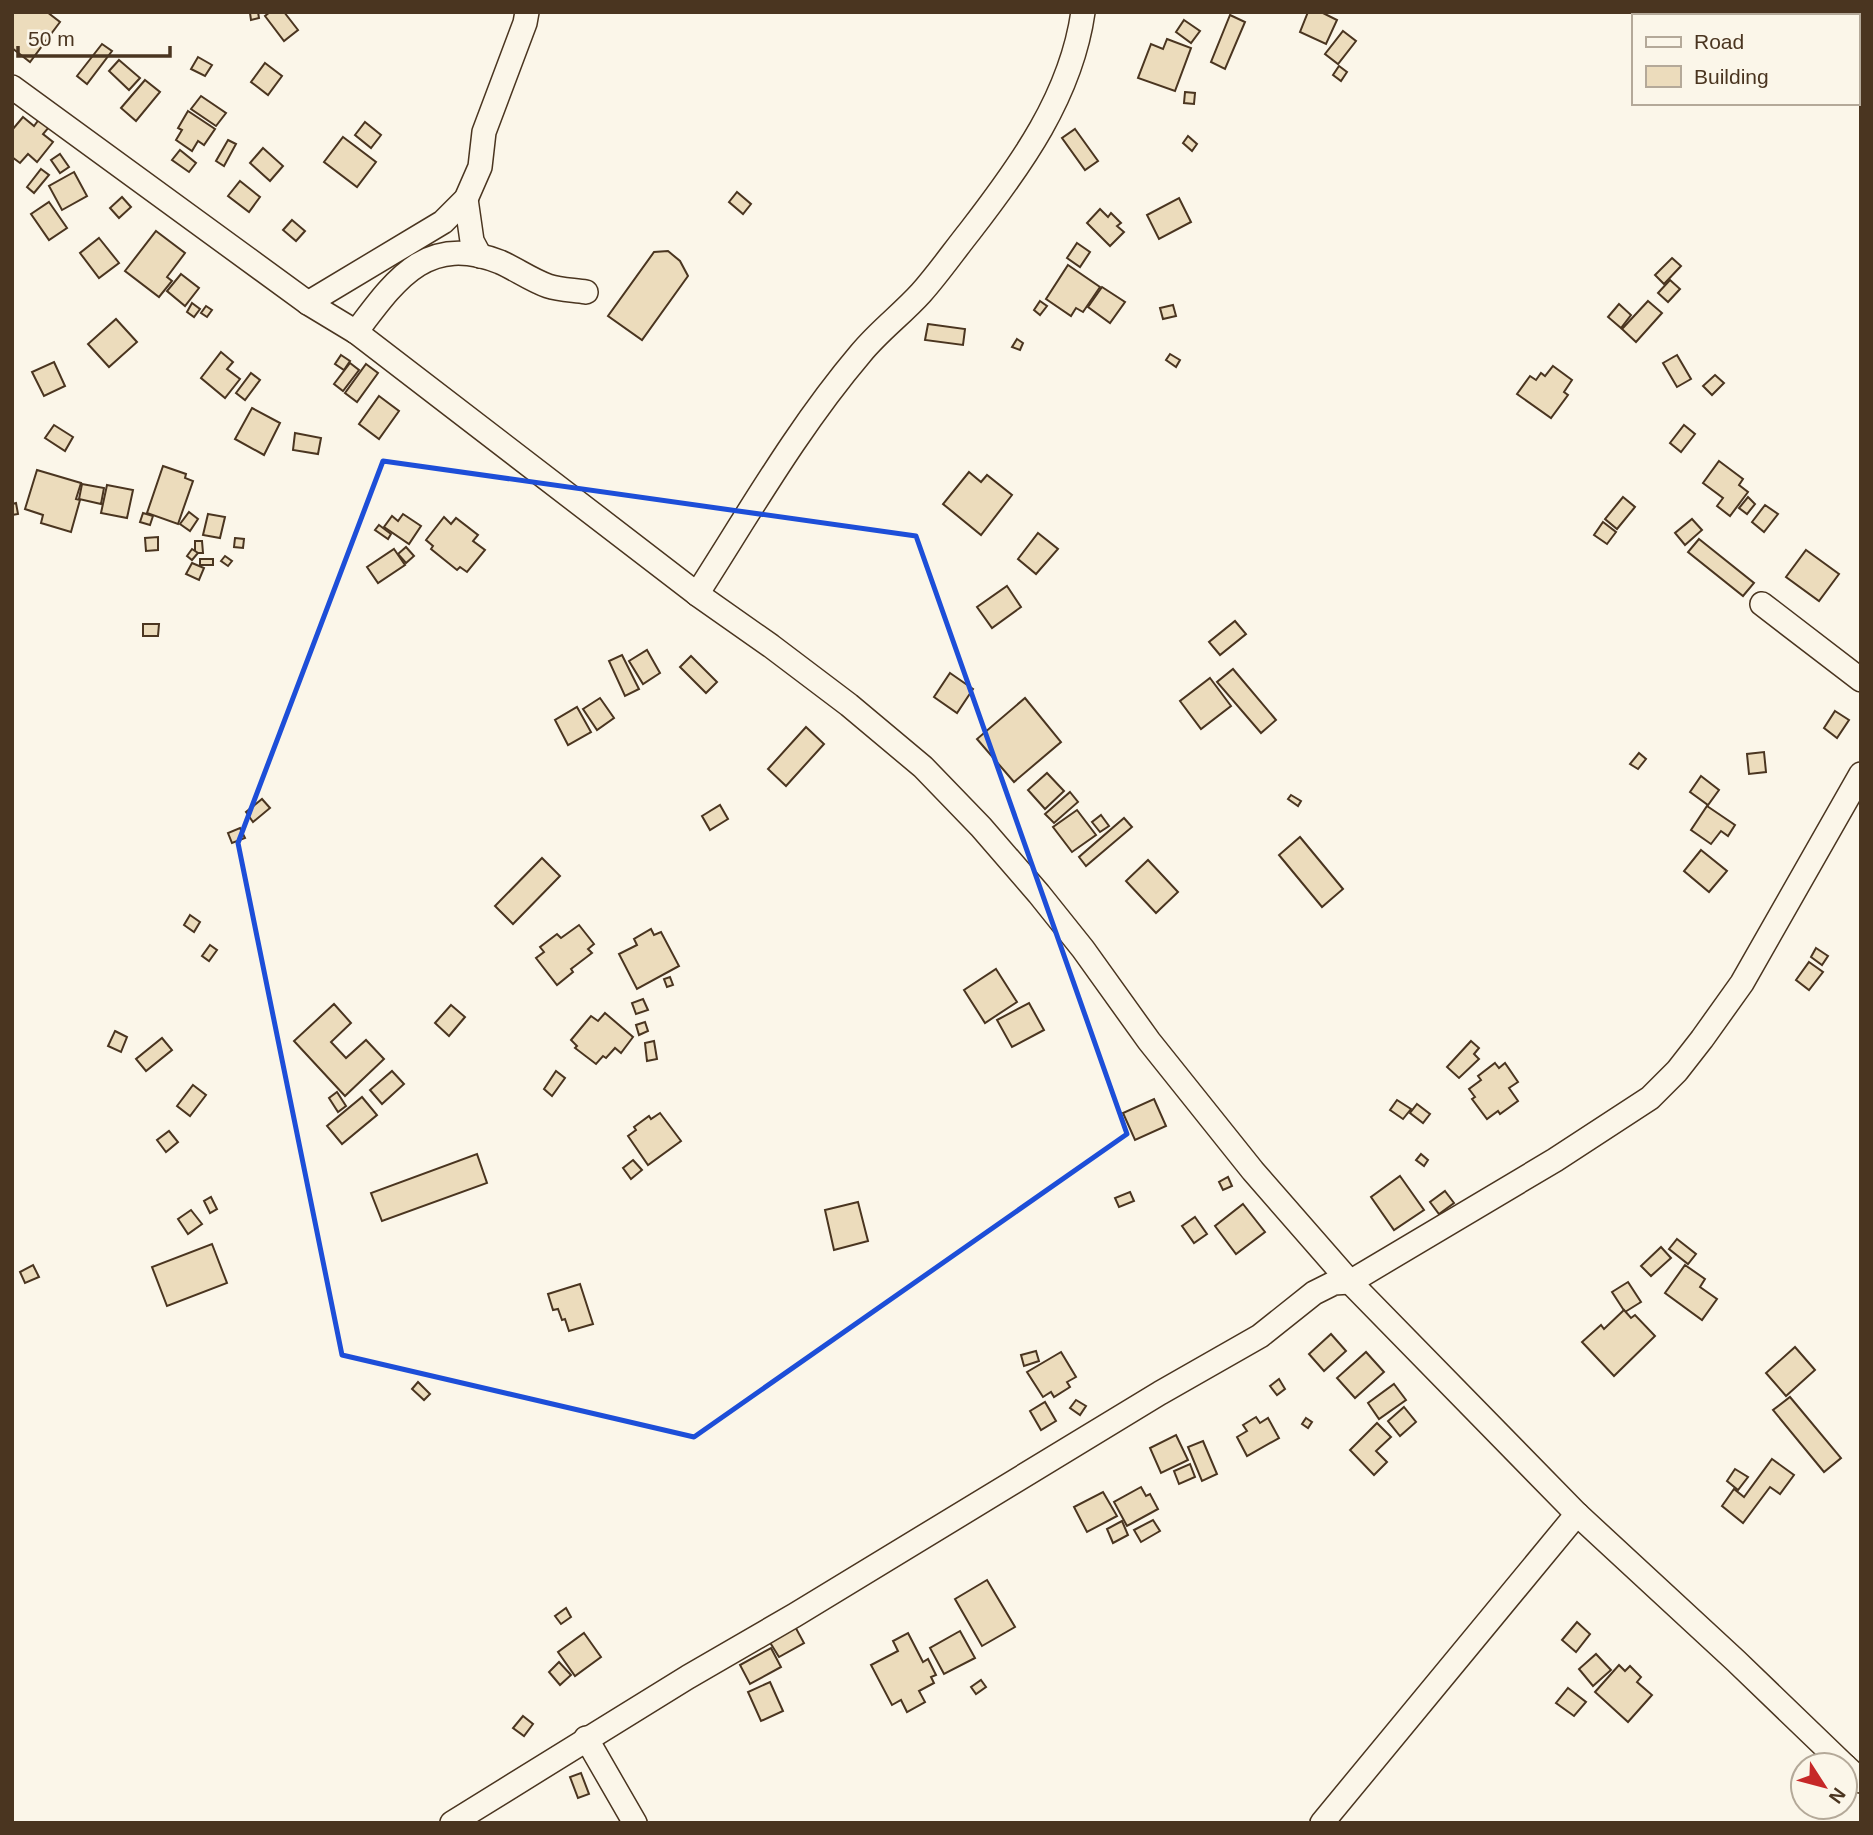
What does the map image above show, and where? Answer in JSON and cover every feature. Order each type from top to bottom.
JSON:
[{"type":"street","points":[[309,303],[443,222],[466,199],[480,167],[484,132],[526,23],[527,12]]},
{"type":"street","points":[[697,594],[795,442],[861,352],[921,293],[1014,174],[1048,117],[1065,82],[1081,29],[1083,12]]},
{"type":"street","points":[[12,87],[309,303],[356,332],[697,594],[849,705],[923,767],[981,827],[1083,949],[1149,1041],[1253,1171],[1350,1282],[1577,1514],[1828,1751]]},
{"type":"street","points":[[466,199],[472,241],[480,256]]},
{"type":"street","points":[[356,332],[379,301],[420,262],[439,254],[460,251],[480,256],[551,287],[586,292]]},
{"type":"street","points":[[1762,604],[1861,680]]},
{"type":"street","points":[[452,1823],[586,1738],[1260,1335],[1314,1293],[1334,1283],[1350,1282],[1555,1160],[1650,1098],[1694,1050],[1742,982],[1861,774]]},
{"type":"street","points":[[1322,1823],[1577,1514]]},
{"type":"street","points":[[586,1738],[635,1823]]},
{"type":"highlighted area","points":[[383,461],[916,536],[1127,1134],[694,1437],[342,1355],[238,843]]},
{"type":"building","points":[[12,12],[47,12],[60,22],[30,62],[12,48]]},
{"type":"building","points":[[258,12],[259,18],[251,20],[250,13]]},
{"type":"building","points":[[270,12],[284,12],[298,30],[284,41],[265,16]]},
{"type":"building","points":[[1308,12],[1321,12],[1337,20],[1326,44],[1300,32]]},
{"type":"building","points":[[1230,15],[1245,22],[1225,69],[1211,62]]},
{"type":"building","points":[[1184,20],[1200,31],[1191,43],[1176,32]]},
{"type":"building","points":[[1343,31],[1356,41],[1338,64],[1325,54]]},
{"type":"building","points":[[1167,39],[1191,48],[1175,91],[1138,78],[1151,44],[1163,49]]},
{"type":"building","points":[[102,44],[112,51],[87,84],[77,76]]},
{"type":"building","points":[[198,57],[212,65],[205,76],[191,69]]},
{"type":"building","points":[[119,60],[140,78],[129,90],[109,71]]},
{"type":"building","points":[[265,63],[282,76],[268,95],[251,82]]},
{"type":"building","points":[[1339,66],[1347,72],[1341,81],[1333,75]]},
{"type":"building","points":[[145,80],[160,92],[136,121],[121,108]]},
{"type":"building","points":[[1185,92],[1195,93],[1194,104],[1184,103]]},
{"type":"building","points":[[201,96],[226,113],[216,126],[191,109]]},
{"type":"building","points":[[188,111],[215,129],[204,145],[198,141],[192,151],[176,140],[182,130],[178,128]]},
{"type":"building","points":[[23,117],[34,126],[40,118],[50,126],[43,134],[53,142],[37,162],[28,154],[20,163],[12,157],[12,130]]},
{"type":"building","points":[[365,122],[381,135],[371,148],[355,135]]},
{"type":"building","points":[[1075,129],[1098,161],[1085,170],[1062,138]]},
{"type":"building","points":[[1188,136],[1197,144],[1192,151],[1183,143]]},
{"type":"building","points":[[343,137],[376,162],[357,187],[324,162]]},
{"type":"building","points":[[228,140],[236,144],[224,166],[216,161]]},
{"type":"building","points":[[263,148],[283,166],[270,181],[250,163]]},
{"type":"building","points":[[180,150],[196,163],[189,172],[172,160]]},
{"type":"building","points":[[60,154],[69,167],[60,173],[51,160]]},
{"type":"building","points":[[41,169],[49,175],[34,193],[27,187]]},
{"type":"building","points":[[74,172],[87,196],[62,210],[49,186]]},
{"type":"building","points":[[240,181],[260,197],[249,212],[228,196]]},
{"type":"building","points":[[737,192],[751,204],[743,214],[729,202]]},
{"type":"building","points":[[122,197],[131,207],[119,218],[110,208]]},
{"type":"building","points":[[1179,198],[1191,222],[1159,239],[1147,215]]},
{"type":"building","points":[[49,202],[67,228],[49,240],[31,214]]},
{"type":"building","points":[[1100,209],[1108,217],[1111,213],[1121,223],[1117,226],[1124,232],[1110,246],[1087,223]]},
{"type":"building","points":[[292,220],[305,231],[296,241],[283,230]]},
{"type":"building","points":[[156,231],[185,253],[167,277],[172,281],[159,297],[125,271]]},
{"type":"building","points":[[99,238],[119,263],[99,278],[80,253]]},
{"type":"building","points":[[1077,243],[1090,252],[1080,267],[1067,258]]},
{"type":"building","points":[[668,251],[680,261],[688,276],[642,340],[608,316],[654,252]]},
{"type":"building","points":[[1672,258],[1681,266],[1664,284],[1655,275]]},
{"type":"building","points":[[1068,265],[1100,287],[1083,312],[1076,308],[1071,316],[1046,299]]},
{"type":"building","points":[[181,274],[199,288],[185,306],[167,291]]},
{"type":"building","points":[[1670,280],[1680,289],[1668,302],[1658,293]]},
{"type":"building","points":[[1102,287],[1125,302],[1110,323],[1088,307]]},
{"type":"building","points":[[1040,301],[1047,306],[1040,315],[1034,310]]},
{"type":"building","points":[[1648,301],[1662,313],[1636,342],[1622,329]]},
{"type":"building","points":[[192,303],[200,309],[194,317],[187,312]]},
{"type":"building","points":[[1619,304],[1631,315],[1621,328],[1608,317]]},
{"type":"building","points":[[1173,305],[1176,316],[1163,319],[1160,308]]},
{"type":"building","points":[[206,306],[212,310],[207,317],[201,313]]},
{"type":"building","points":[[116,319],[137,342],[109,367],[88,344]]},
{"type":"building","points":[[928,324],[965,329],[963,345],[925,340]]},
{"type":"building","points":[[1017,339],[1023,343],[1020,350],[1012,347]]},
{"type":"building","points":[[221,352],[233,362],[227,369],[240,379],[225,398],[201,378]]},
{"type":"building","points":[[1170,354],[1180,360],[1176,367],[1166,360]]},
{"type":"building","points":[[341,355],[350,361],[344,370],[335,364]]},
{"type":"building","points":[[1677,355],[1691,379],[1677,387],[1663,363]]},
{"type":"building","points":[[54,362],[65,386],[44,396],[32,372]]},
{"type":"building","points":[[350,363],[359,370],[343,391],[334,384]]},
{"type":"building","points":[[366,364],[378,373],[357,402],[345,393]]},
{"type":"building","points":[[1553,366],[1572,380],[1564,392],[1568,395],[1551,418],[1517,394],[1530,376],[1536,380],[1541,373],[1545,376]]},
{"type":"building","points":[[251,373],[260,380],[245,400],[236,393]]},
{"type":"building","points":[[1715,375],[1724,383],[1712,395],[1703,386]]},
{"type":"building","points":[[379,396],[399,411],[379,439],[359,424]]},
{"type":"building","points":[[252,408],[280,423],[264,455],[235,439]]},
{"type":"building","points":[[54,425],[73,437],[65,451],[45,438]]},
{"type":"building","points":[[1684,425],[1695,434],[1681,452],[1670,443]]},
{"type":"building","points":[[295,433],[321,438],[318,454],[293,450]]},
{"type":"building","points":[[1719,461],[1743,479],[1739,485],[1748,492],[1730,516],[1717,506],[1723,498],[1703,483]]},
{"type":"building","points":[[163,466],[186,474],[185,478],[193,481],[178,524],[147,513]]},
{"type":"building","points":[[37,470],[81,483],[76,499],[80,500],[71,532],[41,523],[43,515],[25,509]]},
{"type":"building","points":[[969,472],[981,482],[987,475],[1012,495],[981,535],[943,504]]},
{"type":"building","points":[[82,484],[104,488],[101,504],[79,499]]},
{"type":"building","points":[[107,485],[133,490],[127,518],[101,513]]},
{"type":"building","points":[[1623,497],[1635,507],[1617,529],[1605,519]]},
{"type":"building","points":[[1748,497],[1755,504],[1747,514],[1739,508]]},
{"type":"building","points":[[16,503],[18,514],[12,515],[12,504]]},
{"type":"building","points":[[1765,505],[1778,514],[1764,532],[1752,522]]},
{"type":"building","points":[[189,512],[198,519],[190,531],[180,524]]},
{"type":"building","points":[[143,513],[153,516],[150,525],[140,522]]},
{"type":"building","points":[[208,514],[225,517],[220,538],[203,535]]},
{"type":"building","points":[[403,514],[421,526],[409,544],[384,527],[392,516],[398,521]]},
{"type":"building","points":[[444,517],[451,524],[456,518],[478,535],[473,541],[485,550],[467,572],[460,567],[457,570],[431,549],[433,546],[426,540]]},
{"type":"building","points":[[1692,519],[1702,530],[1685,545],[1675,533]]},
{"type":"building","points":[[1603,522],[1616,532],[1607,544],[1594,535]]},
{"type":"building","points":[[379,525],[391,534],[388,539],[375,530]]},
{"type":"building","points":[[1038,533],[1058,549],[1036,574],[1018,559]]},
{"type":"building","points":[[158,537],[158,550],[146,551],[145,538]]},
{"type":"building","points":[[235,538],[244,539],[243,548],[234,547]]},
{"type":"building","points":[[1699,539],[1754,583],[1743,596],[1688,552]]},
{"type":"building","points":[[195,541],[202,541],[203,553],[195,553]]},
{"type":"building","points":[[406,547],[414,556],[406,563],[398,554]]},
{"type":"building","points":[[192,549],[198,553],[192,560],[187,556]]},
{"type":"building","points":[[394,549],[405,565],[378,583],[367,567]]},
{"type":"building","points":[[1806,550],[1839,574],[1819,601],[1786,577]]},
{"type":"building","points":[[225,556],[232,561],[228,566],[221,561]]},
{"type":"building","points":[[200,559],[213,559],[213,565],[200,565]]},
{"type":"building","points":[[192,563],[204,568],[199,580],[186,574]]},
{"type":"building","points":[[1007,586],[1021,607],[992,628],[977,607]]},
{"type":"building","points":[[1235,621],[1246,634],[1220,655],[1209,642]]},
{"type":"building","points":[[143,624],[159,624],[158,636],[143,636]]},
{"type":"building","points":[[647,650],[660,673],[643,684],[629,661]]},
{"type":"building","points":[[622,655],[639,689],[625,696],[609,661]]},
{"type":"building","points":[[691,656],[717,682],[706,693],[680,667]]},
{"type":"building","points":[[1233,669],[1276,720],[1261,733],[1217,682]]},
{"type":"building","points":[[950,673],[973,689],[957,713],[934,697]]},
{"type":"building","points":[[1210,678],[1231,706],[1201,729],[1180,701]]},
{"type":"building","points":[[600,698],[614,718],[597,730],[583,709]]},
{"type":"building","points":[[1025,698],[1061,742],[1014,782],[977,739]]},
{"type":"building","points":[[577,707],[591,732],[568,745],[555,720]]},
{"type":"building","points":[[1835,711],[1849,720],[1837,738],[1824,728]]},
{"type":"building","points":[[806,727],[824,744],[786,786],[768,769]]},
{"type":"building","points":[[1764,752],[1766,772],[1749,774],[1747,754]]},
{"type":"building","points":[[1639,753],[1646,759],[1638,769],[1630,764]]},
{"type":"building","points":[[1047,773],[1064,791],[1045,809],[1028,790]]},
{"type":"building","points":[[1701,776],[1719,790],[1708,805],[1690,792]]},
{"type":"building","points":[[1070,792],[1078,802],[1054,823],[1045,814]]},
{"type":"building","points":[[1291,795],[1301,801],[1298,806],[1288,799]]},
{"type":"building","points":[[262,799],[270,808],[253,822],[246,812]]},
{"type":"building","points":[[720,805],[728,819],[710,830],[702,816]]},
{"type":"building","points":[[1707,806],[1735,825],[1728,836],[1721,831],[1711,844],[1691,830]]},
{"type":"building","points":[[1077,810],[1096,835],[1072,852],[1053,827]]},
{"type":"building","points":[[1101,815],[1109,826],[1100,832],[1092,822]]},
{"type":"building","points":[[1124,818],[1132,827],[1086,866],[1079,857]]},
{"type":"building","points":[[240,828],[245,838],[232,843],[228,833]]},
{"type":"building","points":[[1300,837],[1343,889],[1322,907],[1279,855]]},
{"type":"building","points":[[1701,850],[1727,871],[1709,892],[1684,871]]},
{"type":"building","points":[[542,858],[560,876],[513,924],[495,906]]},
{"type":"building","points":[[1148,860],[1178,892],[1156,913],[1126,881]]},
{"type":"building","points":[[190,915],[200,922],[194,932],[184,925]]},
{"type":"building","points":[[579,925],[594,944],[588,949],[592,953],[571,969],[573,972],[557,985],[536,958],[544,952],[540,947],[557,934],[561,938]]},
{"type":"building","points":[[651,929],[654,935],[661,932],[679,966],[637,989],[619,954],[637,945],[634,939]]},
{"type":"building","points":[[210,945],[217,950],[209,961],[202,956]]},
{"type":"building","points":[[1816,948],[1828,956],[1822,965],[1811,957]]},
{"type":"building","points":[[1809,962],[1823,972],[1809,990],[1796,980]]},
{"type":"building","points":[[996,969],[1017,1002],[985,1023],[964,990]]},
{"type":"building","points":[[670,977],[673,985],[667,987],[664,979]]},
{"type":"building","points":[[643,999],[648,1010],[636,1014],[632,1003]]},
{"type":"building","points":[[1029,1003],[1044,1030],[1012,1047],[997,1020]]},
{"type":"building","points":[[334,1004],[351,1023],[331,1042],[346,1058],[366,1040],[384,1059],[345,1096],[294,1041]]},
{"type":"building","points":[[451,1005],[465,1017],[449,1036],[435,1023]]},
{"type":"building","points":[[605,1013],[633,1037],[621,1053],[615,1048],[596,1064],[575,1048],[577,1046],[571,1040],[591,1016],[598,1021]]},
{"type":"building","points":[[645,1022],[648,1031],[639,1035],[636,1025]]},
{"type":"building","points":[[115,1031],[127,1037],[121,1052],[108,1046]]},
{"type":"building","points":[[162,1038],[172,1050],[146,1071],[136,1059]]},
{"type":"building","points":[[654,1041],[657,1059],[647,1061],[645,1043]]},
{"type":"building","points":[[1471,1041],[1479,1048],[1474,1054],[1479,1059],[1459,1078],[1447,1067]]},
{"type":"building","points":[[1495,1063],[1499,1068],[1505,1063],[1518,1082],[1509,1088],[1518,1101],[1500,1114],[1498,1111],[1487,1119],[1472,1099],[1475,1097],[1469,1089],[1481,1080],[1478,1076]]},
{"type":"building","points":[[392,1071],[404,1084],[382,1104],[370,1090]]},
{"type":"building","points":[[556,1071],[565,1078],[552,1096],[544,1089]]},
{"type":"building","points":[[193,1085],[206,1095],[190,1116],[177,1106]]},
{"type":"building","points":[[337,1092],[346,1106],[338,1112],[329,1098]]},
{"type":"building","points":[[362,1097],[377,1115],[342,1144],[327,1126]]},
{"type":"building","points":[[1154,1099],[1166,1126],[1135,1140],[1123,1113]]},
{"type":"building","points":[[1397,1100],[1411,1109],[1403,1119],[1390,1110]]},
{"type":"building","points":[[1417,1104],[1430,1114],[1423,1123],[1410,1113]]},
{"type":"building","points":[[660,1113],[681,1141],[648,1165],[628,1136],[636,1130],[634,1127],[649,1116],[651,1119]]},
{"type":"building","points":[[169,1131],[178,1142],[166,1152],[157,1140]]},
{"type":"building","points":[[477,1154],[487,1183],[382,1221],[371,1193]]},
{"type":"building","points":[[1421,1154],[1428,1160],[1424,1166],[1416,1160]]},
{"type":"building","points":[[633,1160],[642,1170],[631,1179],[623,1168]]},
{"type":"building","points":[[1400,1176],[1424,1210],[1394,1230],[1371,1197]]},
{"type":"building","points":[[1228,1177],[1232,1186],[1223,1190],[1219,1182]]},
{"type":"building","points":[[1445,1191],[1454,1203],[1439,1214],[1430,1202]]},
{"type":"building","points":[[1130,1192],[1134,1201],[1119,1207],[1115,1198]]},
{"type":"building","points":[[211,1197],[217,1209],[210,1213],[204,1201]]},
{"type":"building","points":[[858,1202],[868,1241],[834,1250],[825,1210]]},
{"type":"building","points":[[1243,1204],[1265,1232],[1236,1254],[1215,1226]]},
{"type":"building","points":[[191,1210],[202,1224],[188,1234],[178,1219]]},
{"type":"building","points":[[1195,1217],[1207,1234],[1194,1243],[1182,1226]]},
{"type":"building","points":[[1677,1239],[1696,1254],[1688,1264],[1669,1249]]},
{"type":"building","points":[[212,1244],[227,1283],[167,1306],[152,1267]]},
{"type":"building","points":[[1661,1247],[1671,1258],[1651,1276],[1641,1266]]},
{"type":"building","points":[[33,1265],[39,1277],[25,1283],[20,1272]]},
{"type":"building","points":[[1685,1265],[1705,1279],[1700,1287],[1717,1299],[1702,1320],[1665,1293]]},
{"type":"building","points":[[1628,1282],[1641,1302],[1625,1312],[1612,1292]]},
{"type":"building","points":[[580,1284],[593,1324],[569,1331],[558,1309],[553,1310],[548,1294]]},
{"type":"building","points":[[1624,1310],[1631,1318],[1635,1315],[1655,1336],[1614,1376],[1582,1342],[1601,1325],[1604,1329]]},
{"type":"building","points":[[1331,1334],[1346,1351],[1324,1371],[1309,1354]]},
{"type":"building","points":[[1795,1347],[1815,1370],[1786,1396],[1766,1373]]},
{"type":"building","points":[[1036,1351],[1039,1361],[1024,1366],[1021,1355]]},
{"type":"building","points":[[1061,1352],[1076,1377],[1067,1382],[1070,1387],[1054,1397],[1051,1392],[1043,1397],[1027,1372]]},
{"type":"building","points":[[1366,1352],[1384,1372],[1355,1398],[1337,1378]]},
{"type":"building","points":[[1279,1379],[1285,1389],[1277,1395],[1270,1386]]},
{"type":"building","points":[[418,1382],[430,1394],[424,1400],[412,1389]]},
{"type":"building","points":[[1394,1384],[1406,1400],[1379,1419],[1368,1403]]},
{"type":"building","points":[[1790,1397],[1841,1458],[1824,1472],[1773,1410]]},
{"type":"building","points":[[1076,1400],[1086,1406],[1080,1415],[1070,1408]]},
{"type":"building","points":[[1045,1402],[1056,1421],[1041,1430],[1030,1411]]},
{"type":"building","points":[[1404,1407],[1416,1422],[1400,1436],[1388,1421]]},
{"type":"building","points":[[1256,1417],[1260,1423],[1268,1418],[1279,1438],[1247,1456],[1237,1437],[1247,1431],[1243,1425]]},
{"type":"building","points":[[1306,1418],[1312,1422],[1308,1428],[1302,1424]]},
{"type":"building","points":[[1377,1423],[1391,1437],[1376,1451],[1387,1462],[1374,1475],[1350,1450]]},
{"type":"building","points":[[1176,1435],[1188,1460],[1161,1473],[1150,1448]]},
{"type":"building","points":[[1203,1441],[1217,1474],[1202,1481],[1188,1447]]},
{"type":"building","points":[[1772,1459],[1794,1475],[1780,1494],[1770,1487],[1743,1523],[1722,1506],[1734,1489],[1744,1497]]},
{"type":"building","points":[[1190,1464],[1195,1477],[1179,1484],[1174,1471]]},
{"type":"building","points":[[1735,1469],[1748,1477],[1738,1490],[1727,1481]]},
{"type":"building","points":[[1141,1487],[1146,1496],[1150,1494],[1158,1509],[1127,1526],[1114,1502]]},
{"type":"building","points":[[1103,1492],[1117,1516],[1087,1532],[1074,1507]]},
{"type":"building","points":[[1153,1520],[1160,1531],[1141,1542],[1134,1530]]},
{"type":"building","points":[[1122,1521],[1128,1535],[1113,1543],[1107,1529]]},
{"type":"building","points":[[987,1580],[1015,1627],[982,1646],[955,1599]]},
{"type":"building","points":[[566,1608],[571,1617],[561,1624],[555,1616]]},
{"type":"building","points":[[792,1621],[804,1643],[779,1657],[766,1636]]},
{"type":"building","points":[[1577,1622],[1590,1634],[1576,1652],[1562,1640]]},
{"type":"building","points":[[960,1631],[975,1658],[944,1674],[930,1648]]},
{"type":"building","points":[[584,1633],[601,1657],[575,1676],[558,1652]]},
{"type":"building","points":[[908,1633],[923,1662],[928,1659],[936,1675],[931,1677],[934,1683],[919,1691],[925,1702],[907,1712],[901,1700],[892,1705],[871,1665],[898,1651],[893,1641]]},
{"type":"building","points":[[771,1648],[781,1667],[750,1684],[740,1665]]},
{"type":"building","points":[[1596,1654],[1611,1670],[1593,1686],[1579,1669]]},
{"type":"building","points":[[559,1662],[571,1675],[560,1685],[549,1672]]},
{"type":"building","points":[[1619,1665],[1625,1671],[1630,1666],[1641,1677],[1637,1682],[1652,1695],[1628,1722],[1595,1692]]},
{"type":"building","points":[[981,1680],[986,1687],[976,1694],[971,1687]]},
{"type":"building","points":[[770,1682],[783,1711],[761,1721],[748,1692]]},
{"type":"building","points":[[1568,1688],[1586,1702],[1574,1716],[1556,1703]]},
{"type":"building","points":[[523,1716],[533,1724],[524,1736],[513,1728]]},
{"type":"building","points":[[581,1773],[589,1794],[578,1798],[570,1777]]}]
